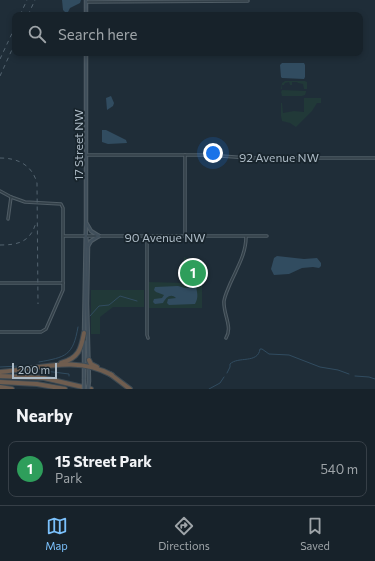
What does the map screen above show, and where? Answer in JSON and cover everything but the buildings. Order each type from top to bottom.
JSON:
[{"type":"highway","points":[[0,372],[55,364],[71,359],[76,355],[81,347],[84,333]]},
{"type":"highway","points":[[89,360],[93,365],[112,375],[130,389]]},
{"type":"highway","points":[[55,364],[86,366],[112,375]]},
{"type":"highway","points":[[0,376],[44,378],[90,389]]},
{"type":"highway","points":[[0,382],[32,384],[65,389]]},
{"type":"highway","points":[[0,387],[12,389]]},
{"type":"main road","points":[[86,1],[86,12]]},
{"type":"main road","name":"17 Street NW","points":[[86,56],[87,155],[84,333],[86,366],[90,389]]},
{"type":"main road","points":[[86,222],[90,230],[99,236],[91,241],[88,247]]},
{"type":"main road","name":"17 Street NW","points":[[84,389],[86,366],[89,360],[87,304],[88,247],[86,236]]},
{"type":"street","points":[[86,1],[248,1]]},
{"type":"street","name":"92 Avenue NW","points":[[87,155],[185,155],[249,158],[375,158]]},
{"type":"street","points":[[185,155],[185,237]]},
{"type":"street","points":[[0,191],[11,197],[30,203],[63,205],[64,236],[63,292],[46,329],[41,332],[0,332]]},
{"type":"street","points":[[8,219],[11,197]]},
{"type":"street","name":"90 Avenue NW","points":[[64,236],[267,236]]},
{"type":"street","points":[[147,236],[148,338]]},
{"type":"street","points":[[226,338],[228,334],[228,324],[224,310],[224,300],[245,251],[246,237]]},
{"type":"street","points":[[0,283],[63,283]]},
{"type":"green space","points":[[285,81],[305,81],[307,82],[307,89],[304,89],[303,84],[292,82],[292,85],[290,85],[289,82],[282,85],[281,89],[282,83]]},
{"type":"green space","points":[[282,90],[306,92],[305,95],[302,96],[282,96]]},
{"type":"green space","points":[[304,98],[321,98],[321,103],[317,103],[312,111],[296,127],[290,123],[282,121],[281,103],[283,113],[294,111],[304,112]]},
{"type":"green space","points":[[184,257],[202,264],[202,308],[149,308],[149,282],[184,283]]},
{"type":"green space","points":[[91,290],[144,290],[144,307],[113,307],[100,317],[100,334],[91,334]]},
{"type":"water","points":[[62,0],[81,0],[80,3],[70,8],[68,12],[63,10]]},
{"type":"water","points":[[282,63],[304,63],[304,79],[282,78],[280,65]]},
{"type":"water","points":[[111,96],[114,103],[113,106],[107,110],[106,98]]},
{"type":"water","points":[[102,130],[106,130],[126,140],[127,143],[108,144],[102,142]]},
{"type":"water","points":[[277,256],[304,259],[317,258],[321,263],[321,266],[319,268],[302,268],[289,274],[274,275],[271,269],[274,258]]},
{"type":"water","points":[[191,266],[196,268],[197,297],[195,304],[169,305],[167,303],[168,299],[176,298],[172,296],[167,297],[163,303],[155,304],[153,302],[154,299],[162,298],[164,295],[156,292],[154,290],[155,287],[178,286],[188,288],[189,269]]},
{"type":"waterway","points":[[90,316],[99,306],[109,305],[120,296],[137,301]]},
{"type":"waterway","points":[[39,362],[67,354],[74,344],[78,327]]},
{"type":"waterway","points":[[227,373],[230,364],[238,360],[256,357],[260,349],[262,349],[269,354],[289,355],[320,367],[338,370],[349,374]]},
{"type":"waterway","points":[[0,367],[19,366]]},
{"type":"waterway","points":[[45,371],[69,374],[69,376]]},
{"type":"waterway","points":[[355,376],[375,379]]},
{"type":"waterway","points":[[209,389],[220,383],[224,377]]},
{"type":"railway","points":[[21,12],[27,0]]},
{"type":"railway","points":[[29,12],[35,0]]},
{"type":"railway","points":[[0,59],[12,33]]},
{"type":"railway","points":[[0,76],[12,50]]},
{"type":"railway","points":[[0,158],[13,159],[28,167],[37,183],[38,304]]},
{"type":"railway","points":[[0,245],[13,244],[23,241],[31,234],[36,222]]},
{"type":"place","name":"15 Street Park","points":[[193,273]]}]
